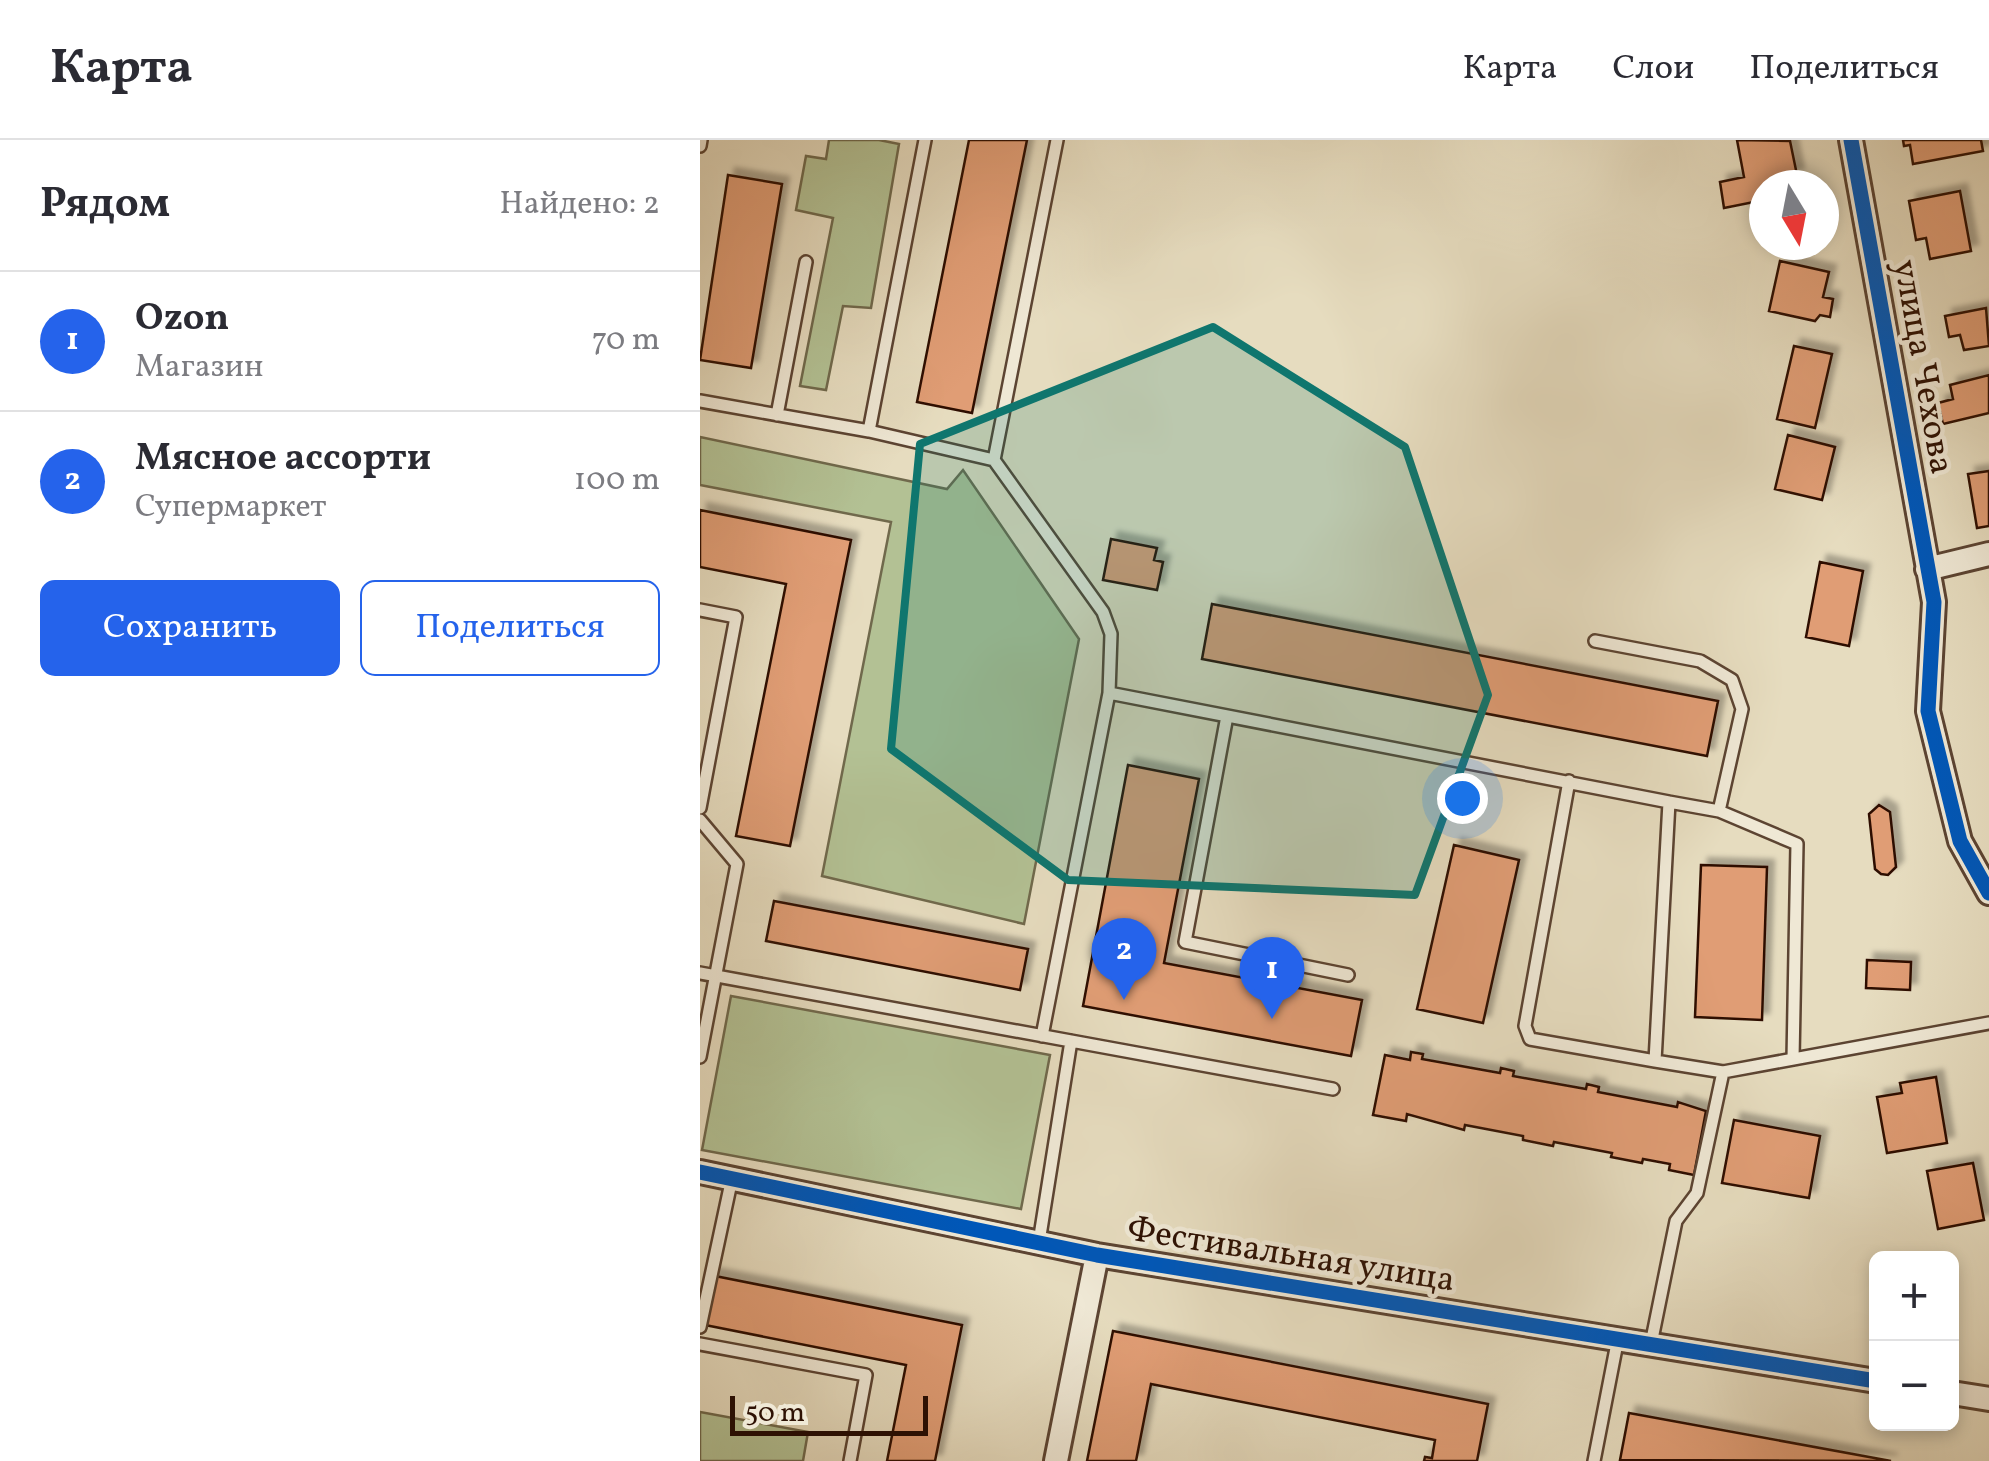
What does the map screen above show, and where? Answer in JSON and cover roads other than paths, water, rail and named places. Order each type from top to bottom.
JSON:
[{"type":"street","name":"улица Чехова","points":[[1851,140],[1934,602],[1928,710],[1960,842],[1989,893]]},
{"type":"street","points":[[1928,569],[1989,554]]},
{"type":"street","name":"Фестивальная улица","points":[[700,1172],[1096,1255],[1869,1380]]},
{"type":"street","points":[[1056,1461],[1096,1255]]},
{"type":"street","points":[[1959,1394],[1989,1400]]},
{"type":"lane","points":[[870,432],[925,140]]},
{"type":"lane","points":[[994,460],[1056,140]]},
{"type":"lane","points":[[777,415],[806,262]]},
{"type":"lane","points":[[700,400],[994,460],[1103,612],[1110,634],[1110,693],[1042,1036]]},
{"type":"lane","points":[[700,610],[736,617],[700,808]]},
{"type":"lane","points":[[1594,641],[1700,661],[1732,680],[1742,709],[1720,811]]},
{"type":"lane","points":[[1110,693],[1720,811],[1797,844],[1792,1059]]},
{"type":"lane","points":[[1227,716],[1186,942],[1348,975]]},
{"type":"lane","points":[[1569,780],[1525,1026],[1530,1039],[1722,1072],[1989,1023]]},
{"type":"lane","points":[[1655,1061],[1669,802]]},
{"type":"lane","points":[[700,820],[736,864],[700,1056]]},
{"type":"lane","points":[[700,973],[1332,1088]]},
{"type":"lane","points":[[1038,1242],[1071,1040]]},
{"type":"lane","points":[[1651,1344],[1676,1221],[1697,1192],[1722,1072]]},
{"type":"lane","points":[[700,1327],[732,1178]]},
{"type":"lane","points":[[1594,1461],[1618,1338]]},
{"type":"lane","points":[[700,1344],[866,1375],[850,1461]]},
{"type":"place","name":"Мясное ассорти","points":[[1124,1000]]},
{"type":"place","name":"Ozon","points":[[1272,1019]]}]
